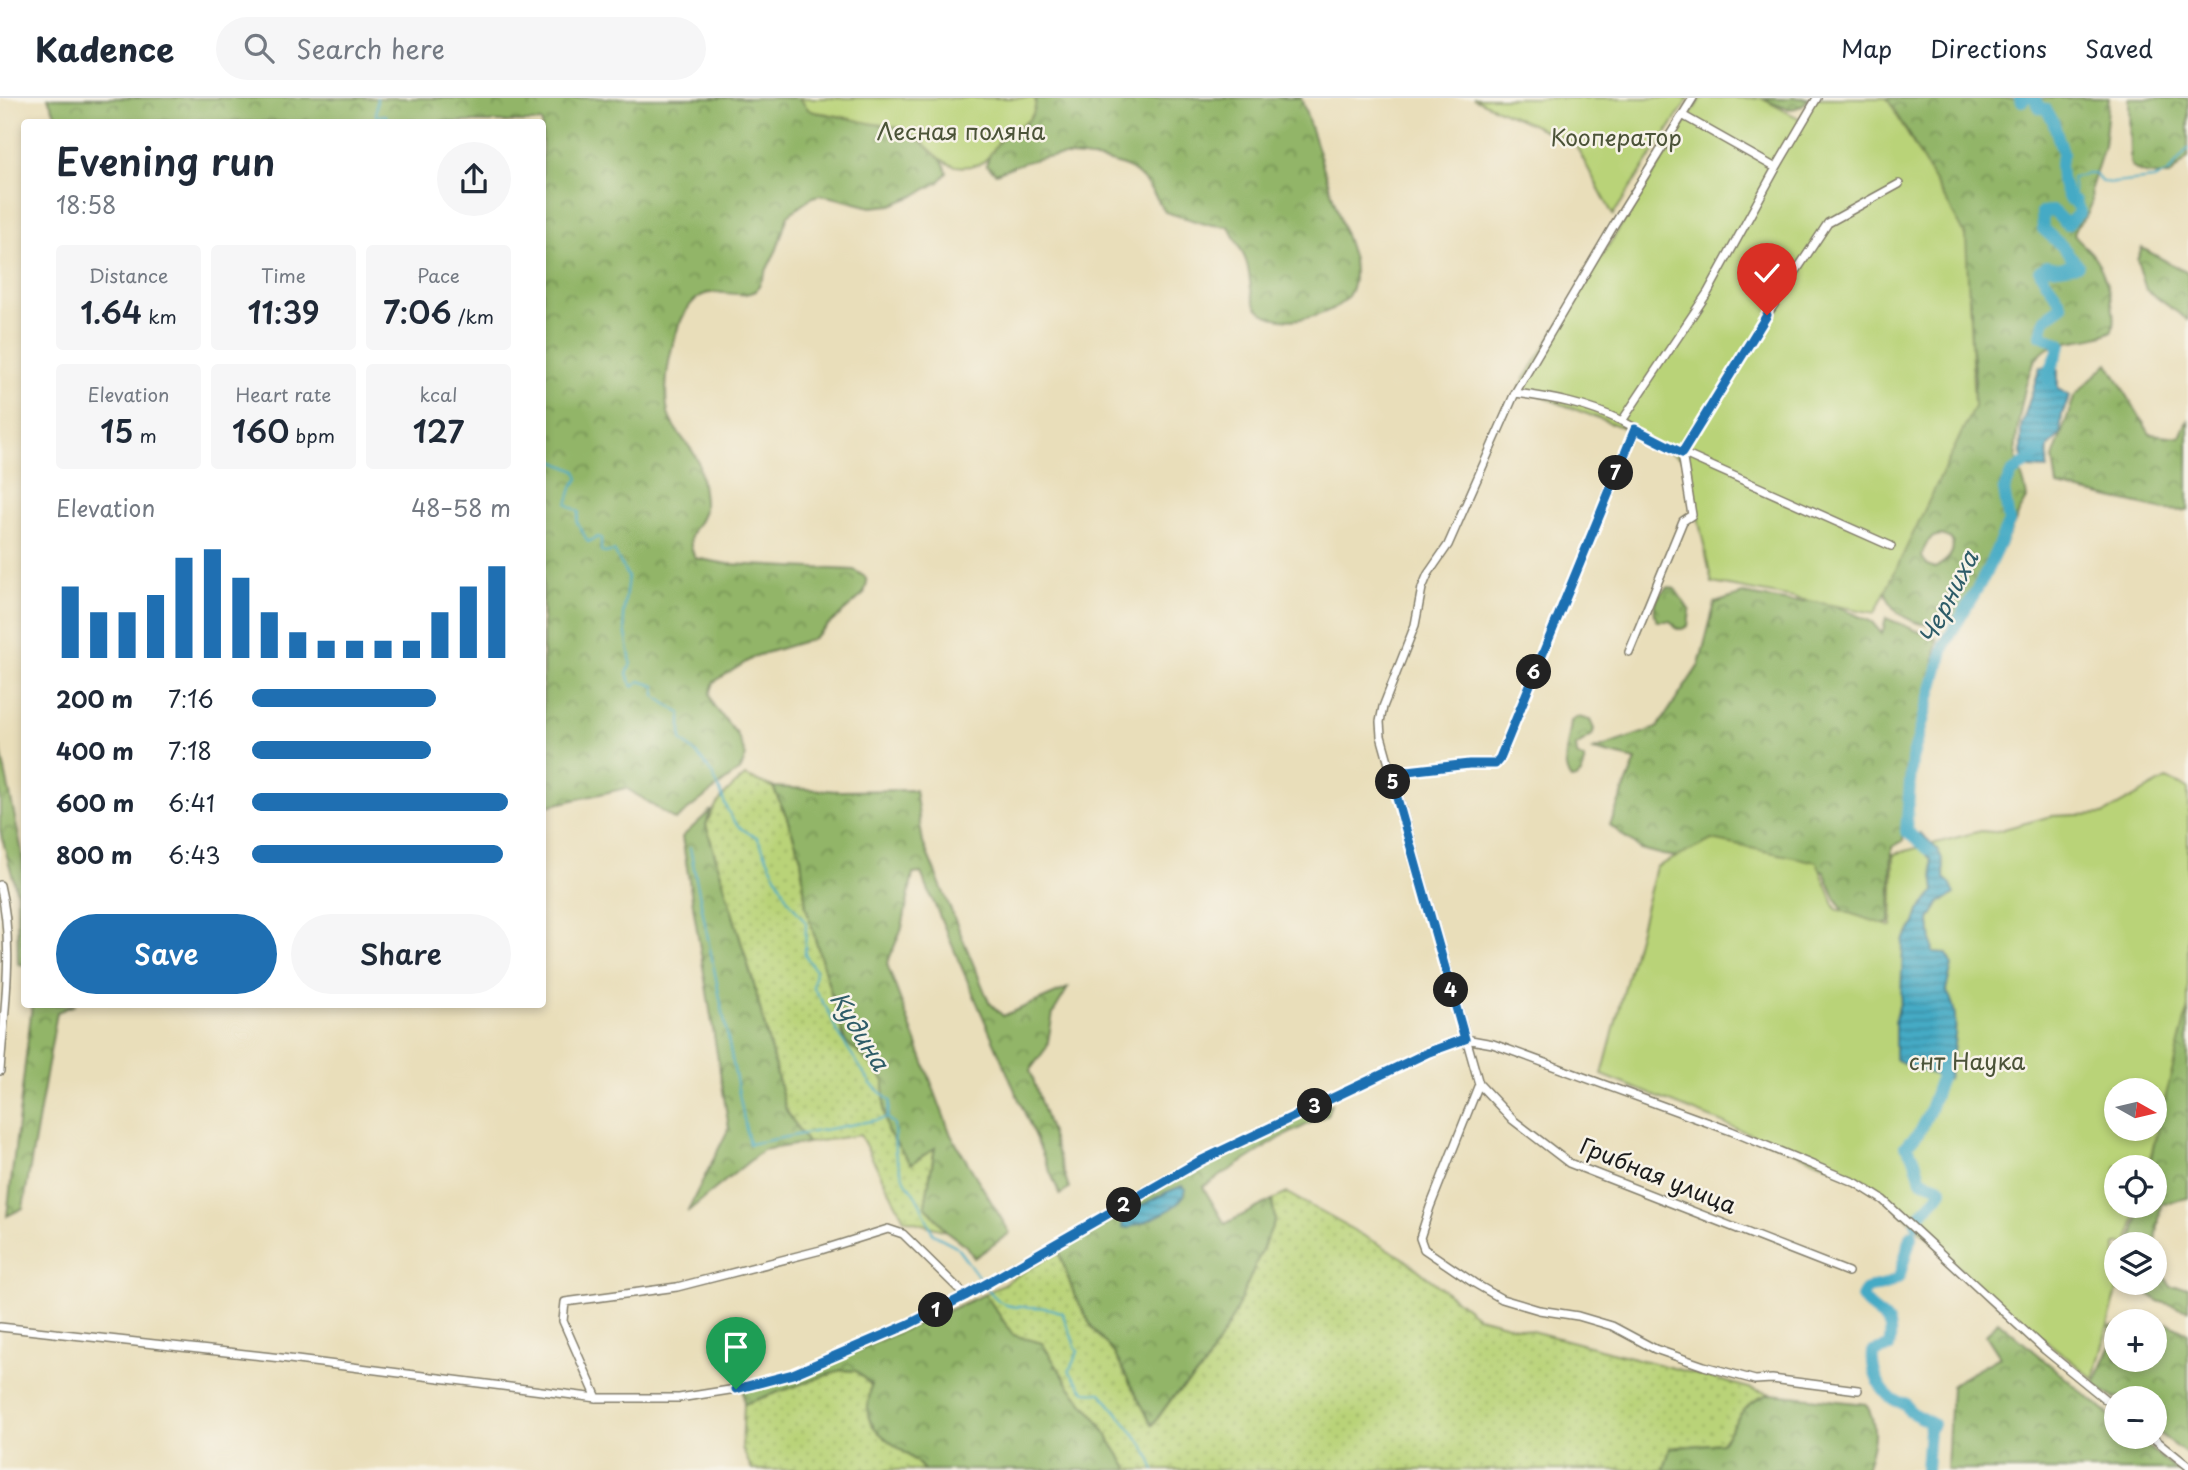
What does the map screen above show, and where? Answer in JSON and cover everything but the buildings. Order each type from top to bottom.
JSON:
[{"type":"street","name":"Грибная улица","points":[[1693,98],[1515,393],[1448,545],[1428,574],[1422,588],[1415,625],[1383,707],[1380,722],[1383,747],[1479,1084],[1513,1120],[1569,1163],[1848,1272]]},
{"type":"street","points":[[1622,421],[1708,292],[1816,98]]},
{"type":"street","points":[[1682,115],[1776,169]]},
{"type":"street","points":[[1629,652],[1683,521],[1692,515],[1682,453],[1767,315],[1828,223],[1899,184]]},
{"type":"street","points":[[1515,393],[1561,399],[1594,408],[1682,453],[1891,546]]},
{"type":"street","points":[[1390,773],[1469,764],[1495,764],[1500,758],[1635,429]]},
{"type":"street","points":[[0,885],[6,910],[0,1071]]},
{"type":"street","points":[[0,1327],[597,1398],[679,1398],[736,1389],[793,1374],[907,1325],[965,1296],[1200,1161],[1429,1052],[1465,1039],[1493,1044],[1610,1085],[1856,1183],[1883,1200],[2045,1350],[2104,1398]]},
{"type":"street","points":[[1479,1084],[1430,1207],[1420,1238],[1424,1249],[1502,1299],[1612,1326],[1655,1349],[1704,1366],[1755,1380],[1772,1379],[1858,1390]]},
{"type":"street","points":[[597,1398],[563,1321],[565,1302],[677,1287],[821,1250],[888,1229],[903,1234],[965,1296]]},
{"type":"street","points":[[2167,1449],[2188,1466]]},
{"type":"green space","points":[[48,98],[799,98],[809,110],[815,112],[893,126],[917,138],[933,151],[945,165],[947,173],[939,182],[891,205],[871,207],[820,195],[813,197],[788,215],[777,249],[756,291],[742,294],[713,293],[699,297],[682,319],[676,335],[668,371],[667,404],[675,429],[694,453],[699,466],[704,509],[691,535],[695,558],[728,564],[854,570],[865,577],[867,582],[864,594],[812,639],[756,656],[714,682],[710,694],[713,705],[737,734],[746,756],[741,769],[675,820],[626,788],[546,806],[546,119],[58,119]]},
{"type":"green space","name":"Лесная поляна","points":[[799,98],[1035,98],[1035,105],[1032,116],[1004,136],[983,162],[965,167],[945,162],[912,134],[901,129],[815,112],[809,110]]},
{"type":"green space","points":[[1035,98],[1301,98],[1353,259],[1351,292],[1340,304],[1316,316],[1287,320],[1274,318],[1263,313],[1255,304],[1246,261],[1229,227],[1205,224],[1165,212],[1151,189],[1132,170],[1086,157],[1060,156],[1035,159],[996,173],[986,165],[991,151],[1005,134],[1025,125],[1036,102]]},
{"type":"green space","name":"Кооператор","points":[[1473,98],[1689,98],[1613,215],[1575,144]]},
{"type":"green space","points":[[1701,98],[1761,98],[1800,119],[1814,98],[1887,98],[1966,236],[1974,407],[1875,613],[1712,583],[1686,461],[1624,428],[1519,388]]},
{"type":"green space","points":[[1761,98],[1809,98],[1804,104],[1792,109]]},
{"type":"green space","points":[[1885,98],[2109,98],[2104,146],[2091,188],[2092,203],[2087,215],[2076,227],[2074,235],[2094,256],[2102,272],[2112,303],[2112,331],[2050,347],[2034,362],[2018,423],[2016,449],[2027,499],[1984,583],[1953,618],[1934,624],[1913,621],[1901,615],[1891,604],[1884,587],[1972,410],[1975,381],[1971,310],[1964,255],[1931,187],[1911,137]],"holes":[[[1942,535],[1951,539],[1953,548],[1947,559],[1935,568],[1927,565],[1922,557],[1928,542],[1933,537]]]},
{"type":"green space","points":[[2129,98],[2188,98],[2188,158],[2169,176],[2142,173],[2130,163]]},
{"type":"green space","points":[[2142,248],[2188,273],[2188,320],[2146,290],[2137,260]]},
{"type":"green space","points":[[2108,363],[2150,434],[2180,437],[2188,419],[2188,511],[2165,510],[2057,486],[2053,458],[2075,395]]},
{"type":"green space","points":[[1669,587],[1675,589],[1690,611],[1688,626],[1682,629],[1677,629],[1670,621],[1657,621],[1655,616],[1658,597]]},
{"type":"green space","points":[[1743,594],[1790,602],[1823,600],[1872,622],[1882,634],[1886,618],[1937,639],[1932,677],[1906,769],[1903,841],[1892,847],[1890,923],[1876,926],[1854,921],[1834,895],[1824,871],[1794,858],[1687,858],[1663,855],[1640,849],[1610,825],[1636,760],[1593,750],[1657,728],[1699,665],[1715,603]]},
{"type":"green space","points":[[1578,717],[1590,720],[1594,729],[1592,736],[1576,746],[1577,755],[1584,759],[1584,766],[1580,775],[1571,779],[1566,767],[1566,752],[1571,721]]},
{"type":"green space","points":[[0,746],[21,847],[21,964],[18,964],[17,893],[0,830]]},
{"type":"green space","points":[[745,776],[773,787],[786,815],[801,858],[806,907],[845,1041],[872,1065],[884,1081],[884,1112],[911,1163],[935,1147],[925,1205],[946,1231],[904,1219],[860,1135],[807,1143],[786,1110],[754,985],[706,825],[722,798]]},
{"type":"green space","name":"снт Наука","points":[[2166,779],[2188,788],[2188,1008],[2167,1091],[2167,1078],[2104,1078],[2104,1141],[2155,1141],[2151,1155],[2104,1155],[2104,1218],[2135,1218],[2131,1232],[2104,1232],[2104,1295],[2116,1295],[2112,1309],[2104,1309],[2104,1341],[2094,1379],[1983,1291],[1868,1181],[1602,1075],[1656,867],[1712,840],[1817,862],[1836,909],[1892,927],[1894,854],[2051,816],[2103,814]]},
{"type":"green space","points":[[773,787],[840,791],[915,790],[923,843],[989,1002],[1003,1016],[1068,988],[1053,1013],[1047,1047],[1030,1070],[1069,1188],[1060,1195],[921,873],[913,874],[902,928],[887,964],[951,1135],[1010,1233],[974,1258],[966,1246],[946,1231],[925,1205],[935,1148],[911,1164],[887,1131],[884,1081],[872,1065],[845,1041],[806,907],[801,858]]},
{"type":"green space","points":[[711,810],[706,825],[754,985],[786,1110],[807,1143],[763,1150],[687,1212],[729,1128],[682,837]]},
{"type":"green space","points":[[2188,988],[2188,1198],[2167,1203],[2167,1155],[2152,1155],[2155,1141],[2167,1141],[2167,1084]]},
{"type":"green space","points":[[32,1008],[67,1008],[57,1012],[23,1208],[7,1216]]},
{"type":"green space","points":[[1331,1104],[1327,1115],[1282,1137],[1203,1187],[1225,1224],[1272,1200],[1275,1220],[1234,1315],[1203,1369],[1173,1397],[1152,1425],[1114,1353],[1093,1329],[1074,1294],[1059,1252],[1073,1240],[1221,1153]]},
{"type":"green space","points":[[1287,1193],[1402,1257],[1478,1317],[1772,1394],[1747,1407],[1721,1443],[1670,1448],[1664,1470],[1129,1470],[1042,1343],[1013,1335],[985,1294],[1059,1252],[1074,1294],[1093,1329],[1114,1353],[1153,1425],[1173,1397],[1203,1369],[1275,1220],[1272,1200]]},
{"type":"green space","points":[[2138,1218],[2159,1218],[2157,1232],[2134,1232]]},
{"type":"green space","points":[[2167,1280],[2171,1287],[2188,1287],[2188,1310],[2158,1301],[2150,1295],[2167,1295]]},
{"type":"green space","points":[[985,1294],[1013,1335],[1042,1343],[1129,1470],[924,1470],[883,1436],[871,1422],[868,1411],[871,1385],[856,1371],[841,1370],[744,1404],[743,1390],[795,1378]]},
{"type":"green space","points":[[1998,1321],[2104,1411],[2104,1449],[2150,1449],[2177,1470],[1947,1470],[1951,1386],[2000,1357],[1986,1335]]},
{"type":"green space","points":[[2167,1323],[2188,1333],[2188,1455],[2167,1440],[2167,1386],[2104,1386],[2104,1391],[2094,1384],[2104,1362],[2104,1372],[2167,1372]]},
{"type":"green space","points":[[841,1370],[856,1371],[871,1385],[868,1414],[871,1422],[883,1436],[924,1470],[752,1470],[742,1448],[744,1404]]},
{"type":"green space","points":[[1772,1394],[1866,1404],[1874,1429],[1866,1470],[1664,1470],[1670,1448],[1721,1443],[1747,1407]]},
{"type":"water","points":[[2040,367],[2058,370],[2058,388],[2070,396],[2062,414],[2060,435],[2048,447],[2047,469],[2029,468],[2021,454],[2021,427]]},
{"type":"water","points":[[1920,833],[1939,852],[1944,878],[1950,883],[1955,894],[1939,903],[1930,920],[1933,953],[1947,954],[1952,966],[1946,990],[1954,1010],[1955,1033],[1948,1079],[1895,1059],[1895,1022],[1901,998],[1903,941],[1915,923],[1919,911],[1935,891],[1931,860],[1915,839]]},
{"type":"water","points":[[1182,1186],[1186,1189],[1183,1197],[1171,1209],[1129,1228],[1122,1227],[1125,1214]]},
{"type":"waterway","name":"Кудина","points":[[377,98],[376,116],[386,115],[387,119]]},
{"type":"waterway","name":"Черниха","points":[[2020,98],[2022,101],[2025,98]]},
{"type":"waterway","name":"Черниха","points":[[2034,98],[2040,108],[2046,109],[2053,121],[2063,153],[2060,163],[2061,179],[2069,199],[2075,201],[2080,212],[2067,225],[2053,211],[2042,212],[2043,229],[2078,265],[2059,268],[2046,266],[2040,271],[2062,306],[2045,318],[2041,335],[2061,344],[2049,373],[2049,384]]},
{"type":"waterway","points":[[2075,201],[2072,178],[2095,174],[2102,182],[2113,183],[2154,179],[2168,173],[2188,149]]},
{"type":"waterway","name":"Черниха","points":[[1928,849],[1906,831],[1912,759],[1945,644],[1984,577],[2009,522],[2004,490],[2011,474],[2039,452]]},
{"type":"waterway","name":"Кудина","points":[[546,458],[576,471],[579,479],[573,485],[567,504],[579,512],[577,522],[588,542],[601,538],[601,551],[614,551],[628,577],[623,616],[631,663],[627,674],[633,687],[640,681],[655,686],[655,696],[681,714],[681,740],[708,768],[737,824],[757,837],[787,898],[806,923],[805,955],[815,970],[813,987],[830,1014],[836,1030],[871,1084],[890,1101],[887,1118],[894,1124],[895,1153],[903,1177],[920,1203],[933,1234],[956,1246],[981,1280]]},
{"type":"waterway","points":[[690,848],[749,1144],[887,1118]]},
{"type":"waterway","name":"Черниха","points":[[1916,1223],[1942,1190],[1921,1180],[1914,1157],[1905,1146],[1918,1134],[1929,1112],[1941,1078],[1937,1062]]},
{"type":"waterway","name":"Черниха","points":[[1912,1234],[1899,1277],[1868,1289],[1862,1297],[1890,1327],[1889,1347],[1873,1352],[1874,1368],[1880,1384],[1890,1397],[1905,1403],[1910,1412],[1933,1424],[1929,1430],[1926,1470]]},
{"type":"waterway","name":"Кудина","points":[[988,1289],[1001,1302],[1014,1307],[1047,1308],[1062,1313],[1078,1352],[1069,1371],[1085,1392],[1101,1393],[1145,1447],[1155,1470]]},
{"type":"route","points":[[736,1389],[793,1374],[907,1325],[965,1296],[1200,1161],[1429,1052],[1465,1039],[1390,773],[1469,764],[1495,764],[1500,758],[1635,429],[1682,453],[1767,315]]}]
